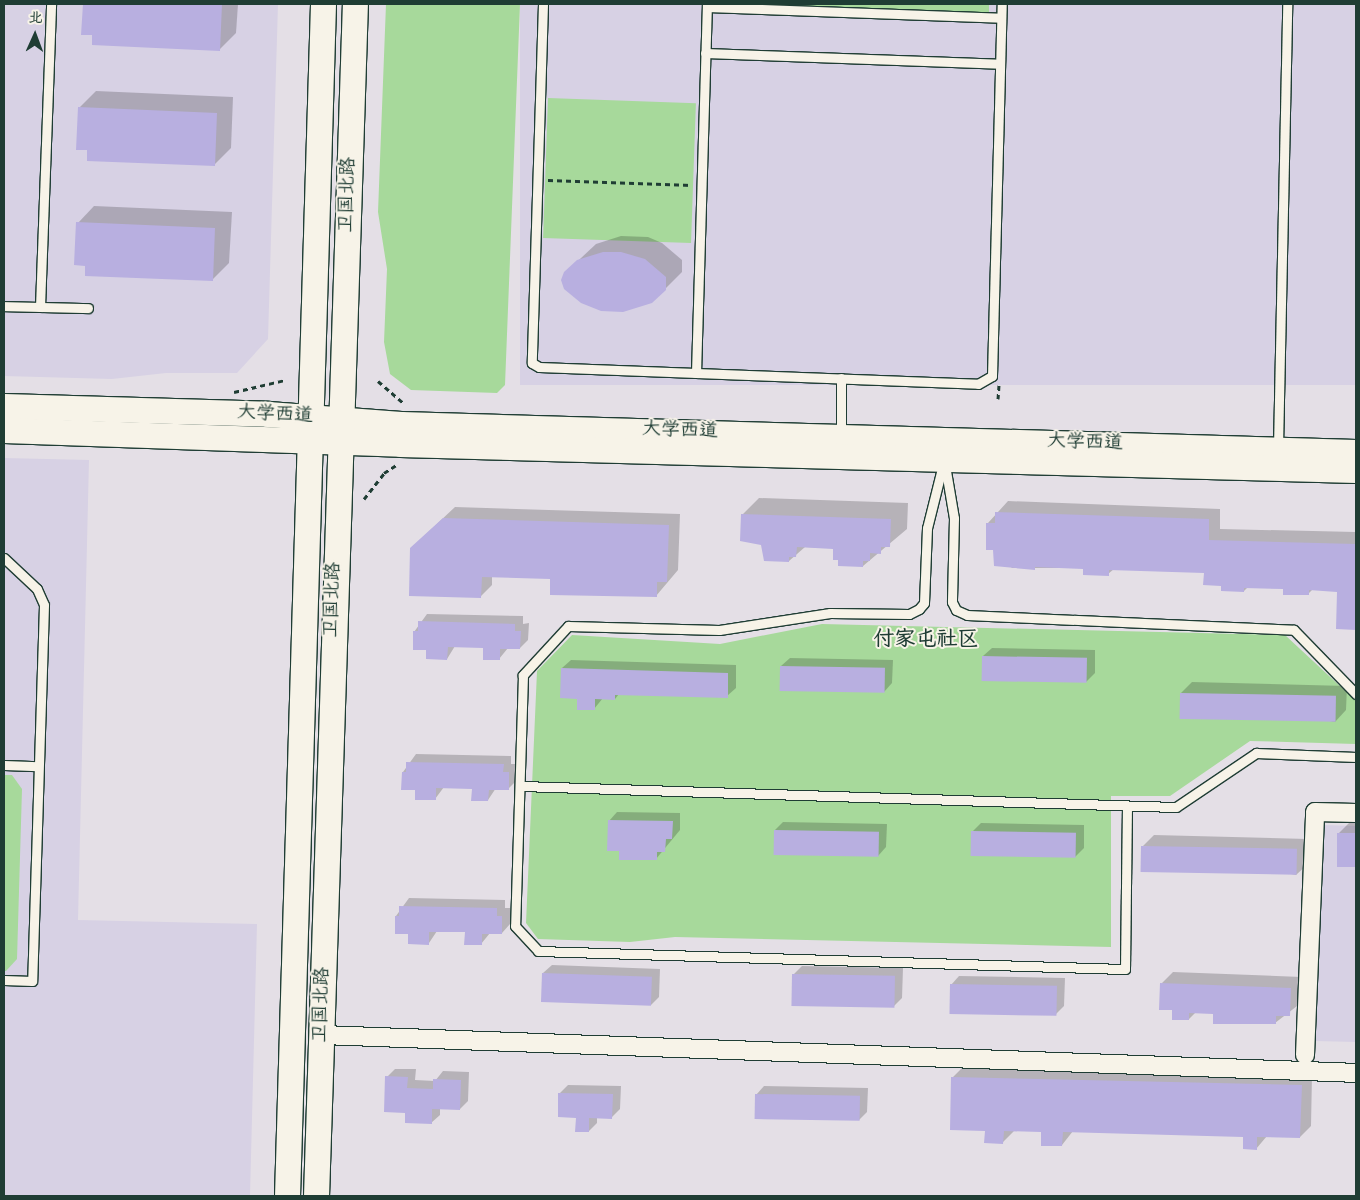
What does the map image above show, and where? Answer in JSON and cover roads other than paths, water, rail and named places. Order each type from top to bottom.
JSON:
[{"type":"main road","name":"卫国北路","points":[[287,1196],[323,4]]},
{"type":"main road","name":"卫国北路","points":[[316,1196],[355,4]]},
{"type":"main road","name":"大学西道","points":[[4,406],[311,430]]},
{"type":"main road","name":"大学西道","points":[[4,430],[311,430],[944,459],[1356,470]]},
{"type":"main road","name":"大学西道","points":[[341,431],[840,437],[1356,452]]},
{"type":"street","points":[[1304,1054],[1315,812],[1356,813]]},
{"type":"street","points":[[322,1035],[1356,1073]]},
{"type":"lane","points":[[40,307],[51,4]]},
{"type":"lane","points":[[542,4],[532,363],[539,367],[978,384],[992,376],[1002,4]]},
{"type":"lane","points":[[1278,450],[1287,4]]},
{"type":"lane","points":[[696,373],[707,5],[1001,18]]},
{"type":"lane","points":[[705,53],[1000,64]]},
{"type":"lane","points":[[4,306],[88,308]]},
{"type":"lane","points":[[840,437],[841,378]]},
{"type":"lane","points":[[944,459],[954,518],[952,602],[956,610],[967,615],[1294,630],[1356,694]]},
{"type":"lane","points":[[944,459],[927,528],[924,603],[920,609],[909,614],[830,612],[719,630],[568,626],[523,675],[521,786],[515,926],[538,950],[548,951],[1125,969],[1127,806]]},
{"type":"lane","points":[[4,558],[37,589],[44,605],[32,981],[4,980]]},
{"type":"lane","points":[[521,786],[1176,807],[1256,753],[1356,757]]},
{"type":"lane","points":[[4,765],[38,766]]},
{"type":"district","name":"付家屯社区","points":[[926,642]]}]
